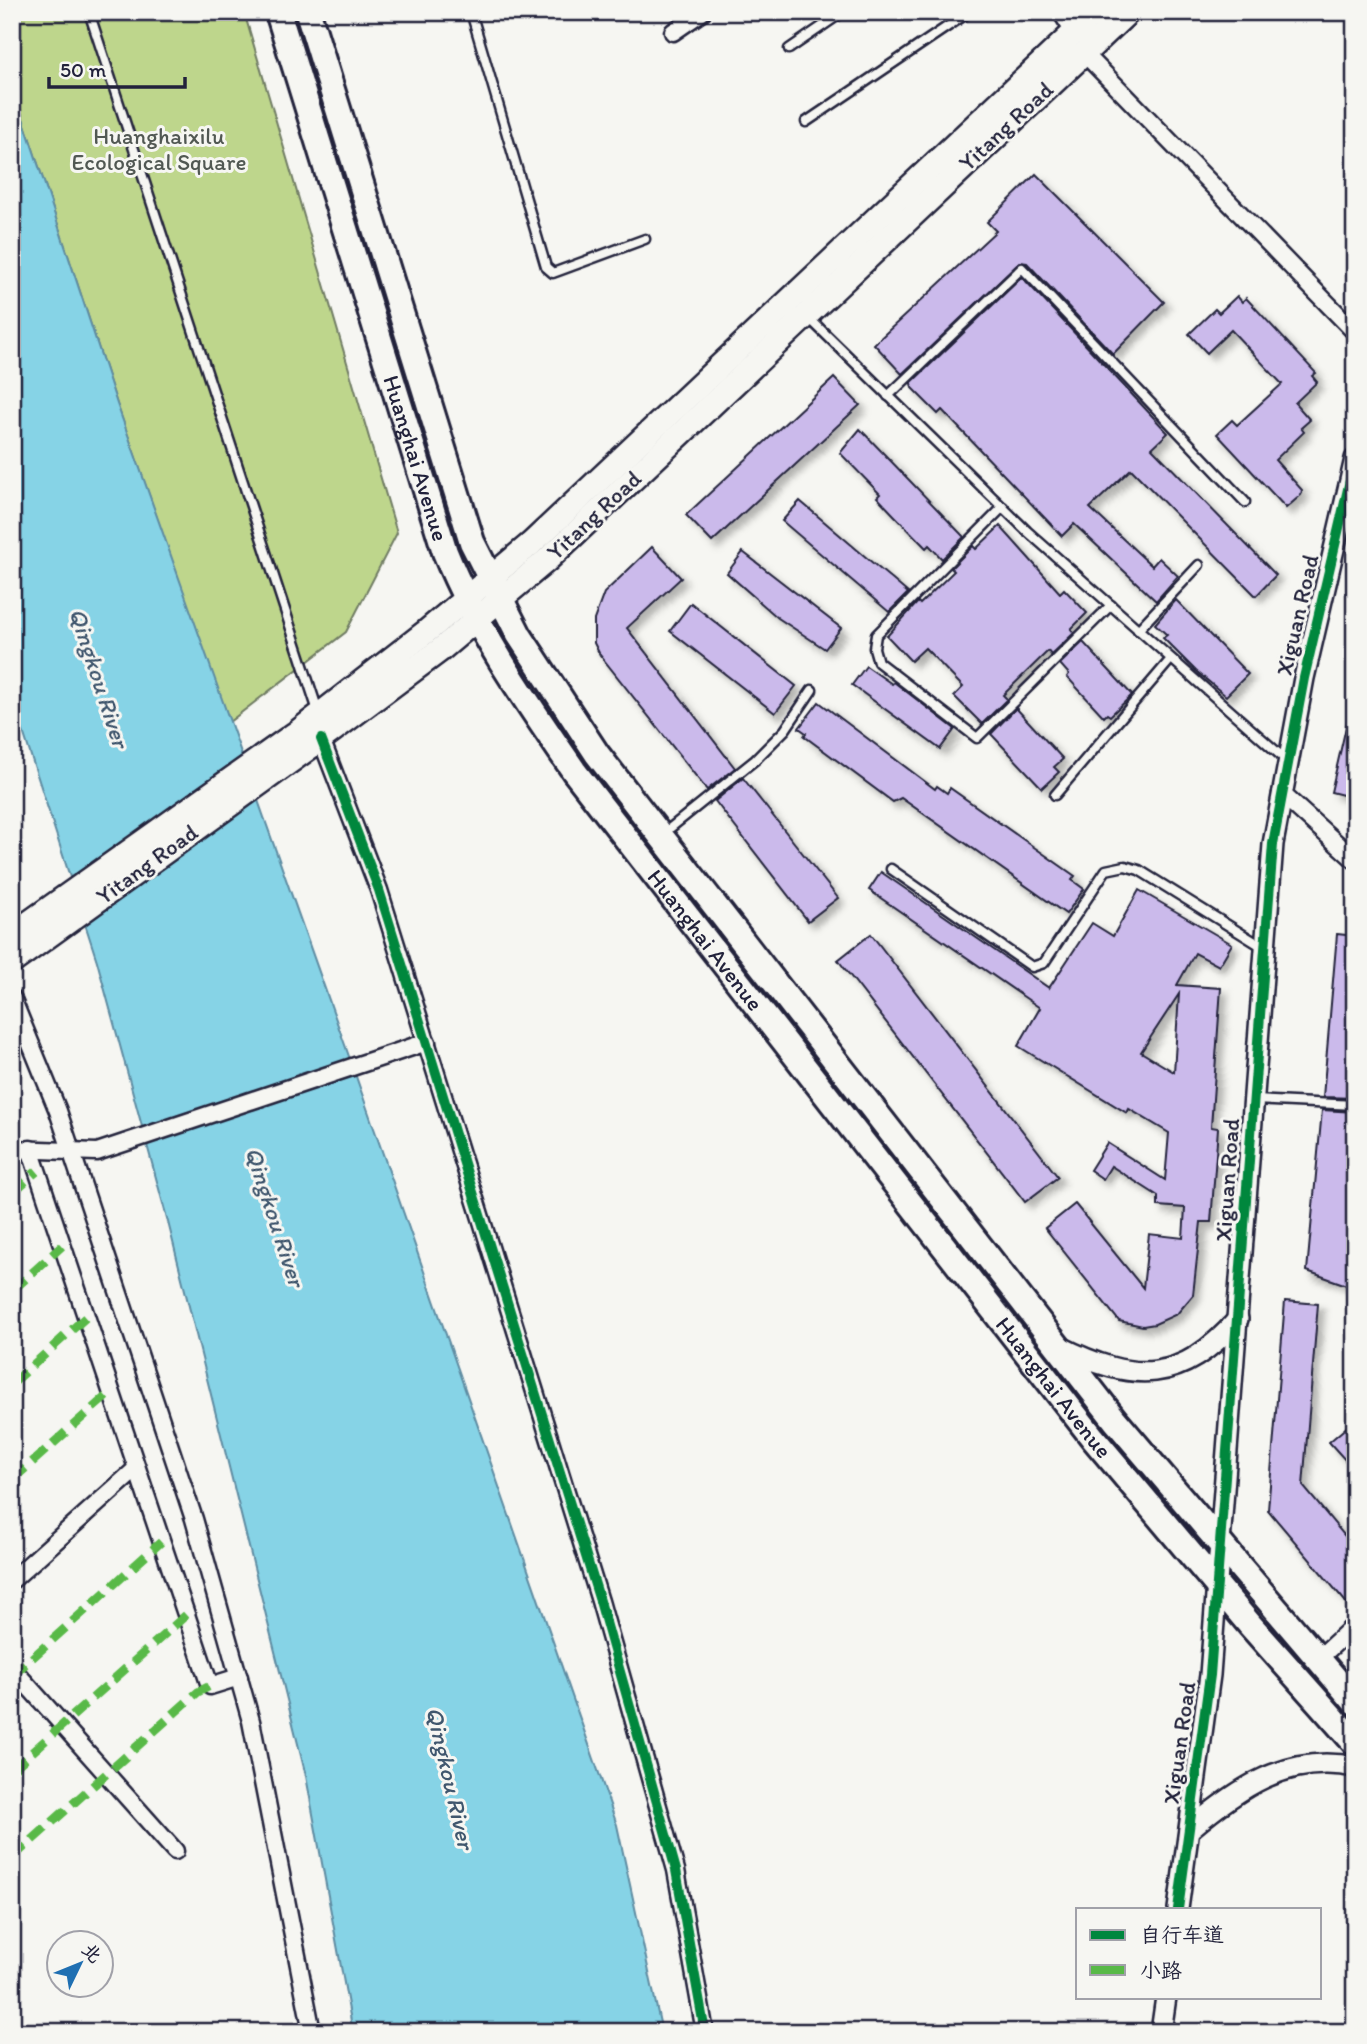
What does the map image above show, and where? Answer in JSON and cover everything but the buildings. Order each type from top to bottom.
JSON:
[{"type":"main road","name":"Huanghai Avenue","points":[[278,12],[437,526],[471,609],[524,698],[574,771],[1093,1438],[1217,1587],[1355,1743]]},
{"type":"main road","name":"Huanghai Avenue","points":[[308,12],[472,542],[494,590],[555,692],[661,835],[1059,1346],[1221,1546],[1355,1702]]},
{"type":"main road","name":"Yitang Road","points":[[494,590],[532,544],[1069,22],[1096,12]]},
{"type":"main road","name":"Yitang Road","points":[[298,744],[321,739],[494,590],[547,560],[1128,12]]},
{"type":"main road","name":"Yitang Road","points":[[17,945],[298,744],[319,715],[471,609]]},
{"type":"street","points":[[673,32],[702,12]]},
{"type":"street","points":[[1084,53],[1355,332]]},
{"type":"street","name":"Xiguan Road","points":[[1178,1908],[1210,1675],[1273,844],[1286,760],[1355,459]]},
{"type":"street","points":[[321,739],[379,890],[600,1601],[676,1870],[705,2032]]},
{"type":"street","points":[[1281,793],[1355,860]]},
{"type":"street","points":[[12,998],[72,1153],[194,1518],[251,1721],[312,2032]]},
{"type":"street","points":[[12,1149],[97,1152],[427,1042]]},
{"type":"street","points":[[30,1149],[210,1686],[239,1677]]},
{"type":"street","points":[[1059,1346],[1092,1363],[1152,1373],[1179,1366],[1201,1355],[1238,1319]]},
{"type":"street","points":[[12,1580],[136,1468]]},
{"type":"street","points":[[1318,1658],[1355,1625]]},
{"type":"street","points":[[12,1668],[175,1851]]},
{"type":"street","points":[[1189,1830],[1233,1793],[1280,1769],[1313,1764],[1355,1767]]},
{"type":"street","points":[[1161,2032],[1166,1998]]},
{"type":"lane","points":[[89,12],[319,715]]},
{"type":"lane","points":[[471,12],[546,267],[553,273],[645,239]]},
{"type":"lane","points":[[789,49],[843,12]]},
{"type":"lane","points":[[806,122],[969,12]]},
{"type":"lane","points":[[888,396],[1022,268],[1245,502]]},
{"type":"lane","points":[[806,315],[1003,507],[1286,760]]},
{"type":"lane","points":[[1003,507],[876,635],[874,648],[878,662],[977,738],[1111,605]]},
{"type":"lane","points":[[1139,630],[1199,565]]},
{"type":"lane","points":[[1055,795],[1171,659]]},
{"type":"lane","points":[[661,835],[755,760],[785,730],[812,690]]},
{"type":"lane","points":[[891,869],[1032,967],[1044,963],[1106,870],[1125,866],[1139,870],[1265,948]]},
{"type":"lane","points":[[1254,1100],[1355,1105]]},
{"type":"green space","name":"Huanghaixilu Ecological Square","points":[[12,12],[244,12],[397,533],[346,632],[229,722],[117,404],[12,85]]},
{"type":"water","name":"Qingkou River","points":[[12,85],[117,404],[345,1045],[617,1825],[662,2032],[353,2032],[306,1776],[168,1222],[97,961],[12,697]]},
{"type":"marked path","points":[[12,1193],[37,1171]]},
{"type":"marked path","points":[[12,1291],[62,1246]]},
{"type":"marked path","points":[[12,1384],[86,1317]]},
{"type":"marked path","points":[[12,1480],[111,1392]]},
{"type":"marked path","points":[[12,1676],[161,1542]]},
{"type":"marked path","points":[[12,1770],[186,1615]]},
{"type":"marked path","points":[[12,1858],[198,1692],[210,1686]]},
{"type":"cycle path","points":[[1178,1908],[1210,1675],[1273,844],[1304,678],[1355,459]]},
{"type":"cycle path","points":[[321,739],[379,890],[600,1601],[676,1870],[705,2032]]}]
